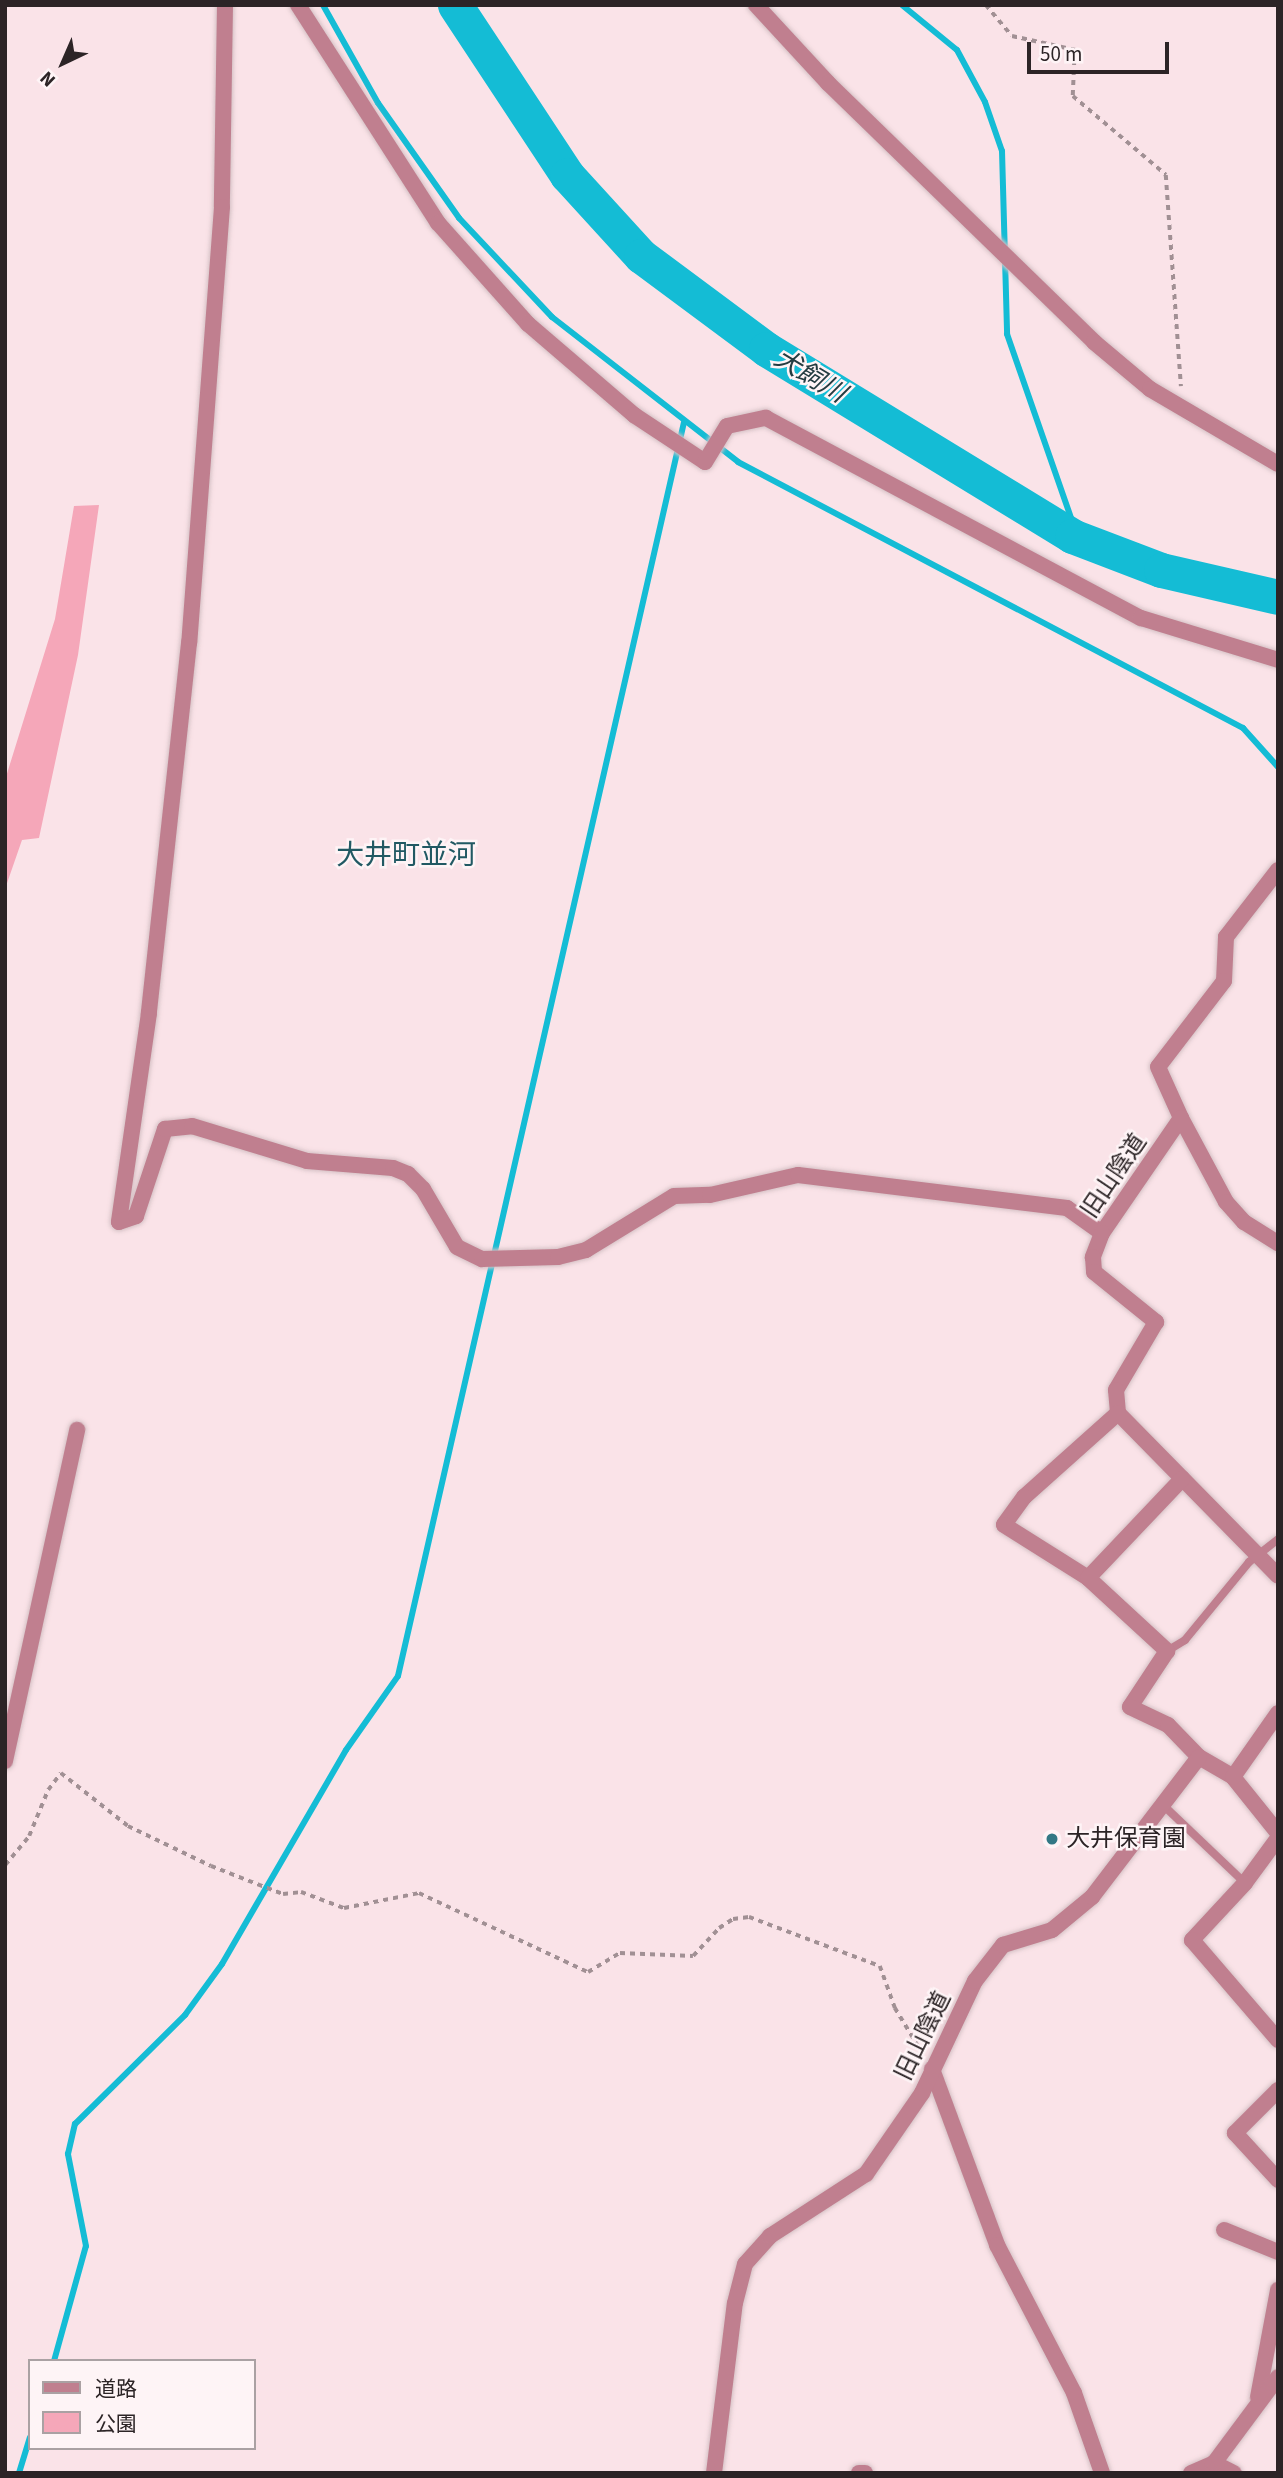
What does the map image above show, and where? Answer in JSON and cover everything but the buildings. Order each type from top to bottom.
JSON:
[{"type":"street","points":[[225,5],[222,207],[189,643],[149,1013],[119,1222],[136,1216],[165,1129],[192,1126],[307,1161],[393,1168],[408,1174],[423,1189],[457,1247],[482,1259],[558,1257],[577,1252],[674,1196],[710,1195],[798,1175],[1067,1208],[1102,1233]]},
{"type":"street","points":[[298,5],[438,223],[528,324],[634,415],[705,462],[727,426],[766,418],[1141,618],[1278,660]]},
{"type":"street","points":[[756,5],[828,83],[1094,342],[1150,389],[1278,464]]},
{"type":"street","points":[[1278,870],[1227,936],[1224,981],[1158,1067],[1181,1118],[1226,1202],[1244,1223],[1278,1243]]},
{"type":"street","name":"旧山陰道","points":[[1118,1413],[1116,1390],[1156,1322],[1094,1272],[1093,1256],[1102,1233],[1181,1118]]},
{"type":"street","points":[[1278,1576],[1118,1413],[1024,1497],[1004,1525],[1088,1578],[1167,1651],[1130,1707],[1168,1725],[1199,1758],[1233,1777],[1278,1836],[1245,1883],[1192,1940],[1278,2040]]},
{"type":"street","points":[[5,1761],[77,1430]]},
{"type":"street","points":[[1088,1578],[1182,1479]]},
{"type":"street","points":[[1233,1777],[1278,1713]]},
{"type":"street","name":"旧山陰道","points":[[714,2473],[735,2302],[745,2264],[770,2236],[866,2174],[922,2093],[975,1981],[1003,1945],[1052,1930],[1092,1897],[1199,1758]]},
{"type":"street","points":[[932,2069],[997,2245],[1074,2393],[1102,2473]]},
{"type":"street","points":[[1278,2090],[1235,2133],[1278,2180]]},
{"type":"street","points":[[1224,2230],[1278,2252]]},
{"type":"street","points":[[1258,2400],[1278,2290]]},
{"type":"street","points":[[1191,2473],[1214,2463],[1258,2400],[1278,2377]]},
{"type":"street","points":[[1214,2463],[1234,2473]]},
{"type":"street","points":[[859,2473],[865,2473]]},
{"type":"lane","points":[[1167,1651],[1185,1640],[1249,1562],[1278,1539]]},
{"type":"lane","points":[[1163,1804],[1245,1883]]},
{"type":"path","points":[[986,5],[1012,36],[1075,50],[1073,96],[1166,175],[1181,388]]},
{"type":"path","points":[[5,1865],[29,1836],[48,1790],[61,1773],[128,1826],[211,1866],[283,1894],[301,1892],[344,1908],[419,1893],[588,1972],[620,1953],[693,1956],[719,1928],[733,1919],[749,1917],[880,1966],[895,2008],[932,2069]]},
{"type":"green space","points":[[99,505],[78,655],[39,838],[22,840],[5,889],[5,780],[55,619],[74,506]]},
{"type":"waterway","points":[[323,5],[378,103],[459,218],[552,317],[738,462],[1243,728],[1278,767]]},
{"type":"waterway","name":"犬飼川","points":[[455,5],[567,175],[641,256],[766,349],[1072,536],[1161,570],[1278,597]]},
{"type":"waterway","points":[[902,5],[957,50],[985,102],[1002,151],[1007,334],[1073,523],[1072,536]]},
{"type":"waterway","points":[[55,2359],[86,2246],[68,2154],[75,2124],[185,2015],[222,1964],[346,1750],[398,1676],[684,422]]},
{"type":"waterway","points":[[19,2473],[28,2444]]},
{"type":"place","name":"大井保育園","points":[[1052,1839]]},
{"type":"district","name":"大井町並河","points":[[406,855]]}]
